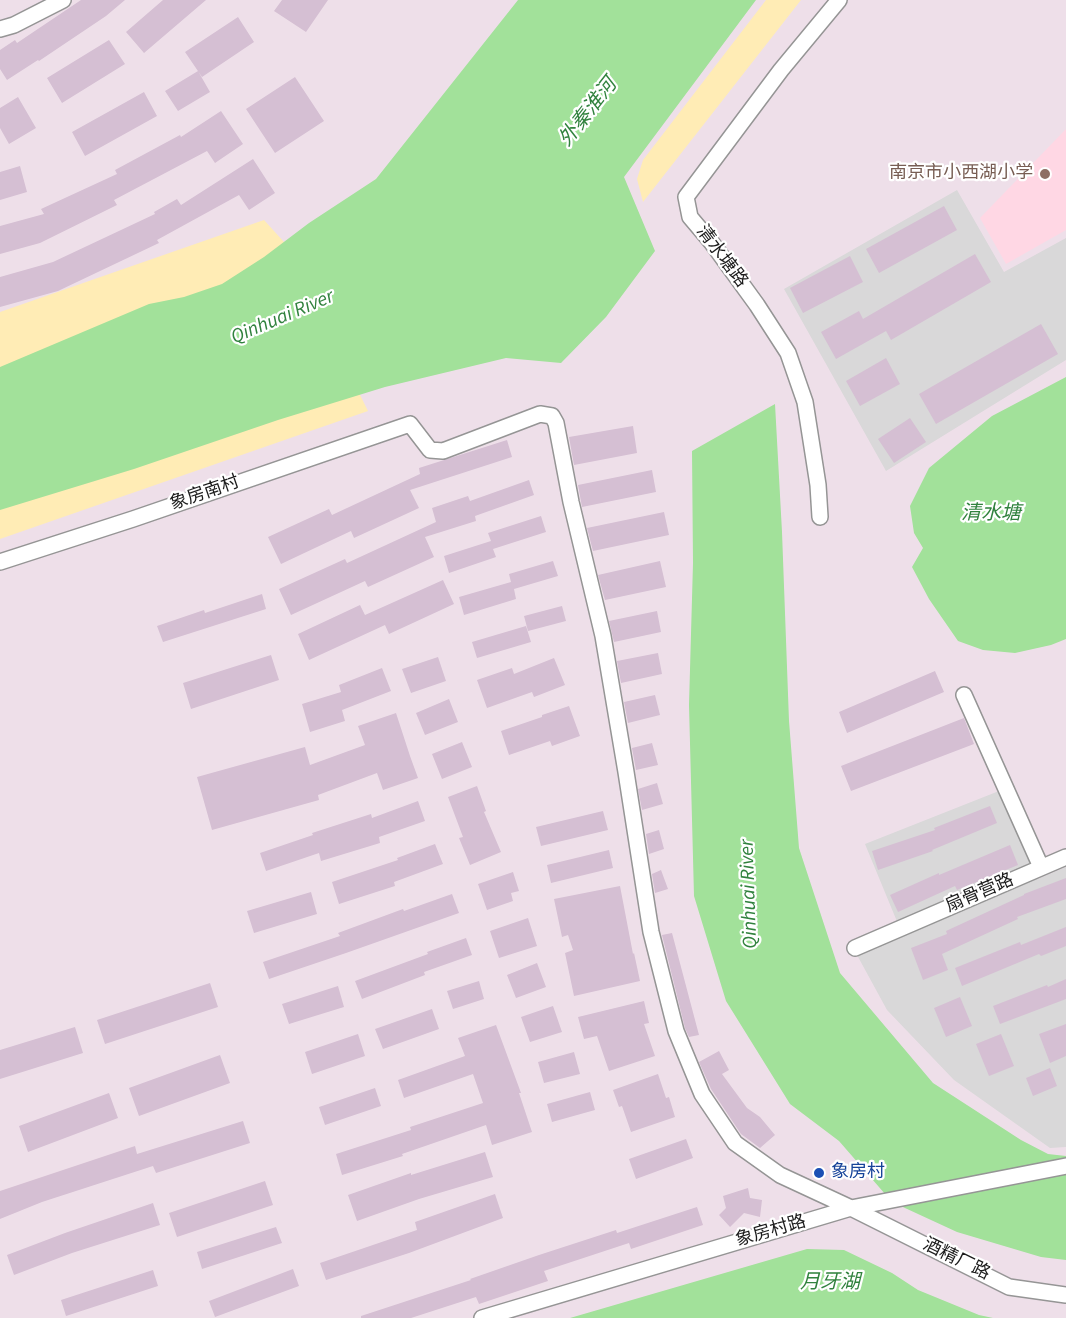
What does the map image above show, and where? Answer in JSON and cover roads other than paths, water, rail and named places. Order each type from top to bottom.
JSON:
[{"type":"street","points":[[0,29],[14,25],[44,4],[63,0]]},
{"type":"street","name":"清水塘路","points":[[820,517],[818,485],[805,402],[788,353],[757,305],[690,217],[686,197],[781,70],[839,0]]},
{"type":"street","name":"酒精厂路","points":[[410,424],[430,450],[443,451],[540,414],[552,416],[556,423],[571,502],[603,636],[651,932],[676,1031],[702,1094],[735,1143],[780,1176],[851,1208],[1009,1287],[1066,1295]]},
{"type":"street","name":"象房南村","points":[[0,562],[410,424]]},
{"type":"street","points":[[964,695],[1041,867]]},
{"type":"street","name":"扇骨营路","points":[[855,948],[1066,856]]},
{"type":"street","name":"象房村路","points":[[482,1318],[508,1314],[851,1208],[1066,1166]]},
{"type":"water","points":[[518,0],[756,0],[624,177],[655,251],[606,317],[561,363],[506,358],[385,387],[0,510],[0,367],[149,304],[184,297],[222,284],[376,179]]},
{"type":"water","name":"清水塘","points":[[1066,377],[1066,639],[1051,645],[1015,653],[983,650],[958,641],[929,599],[912,567],[923,548],[914,533],[910,506],[929,468],[992,416]]},
{"type":"water","name":"Qinhuai River","points":[[775,404],[789,721],[799,848],[840,973],[933,1083],[1021,1140],[1048,1154],[1066,1156],[1066,1260],[1041,1257],[957,1232],[892,1202],[839,1141],[790,1104],[726,1001],[694,896],[689,705],[693,563],[692,451]]},
{"type":"water","name":"月牙湖","points":[[807,1249],[844,1250],[892,1273],[918,1290],[979,1315],[993,1318],[570,1318]]},
{"type":"place","name":"南京市小西湖小学","points":[[1045,174]]},
{"type":"place","name":"象房村","points":[[819,1173]]},
{"type":"water label","name":"外秦淮河","points":[[589,113]]}]
